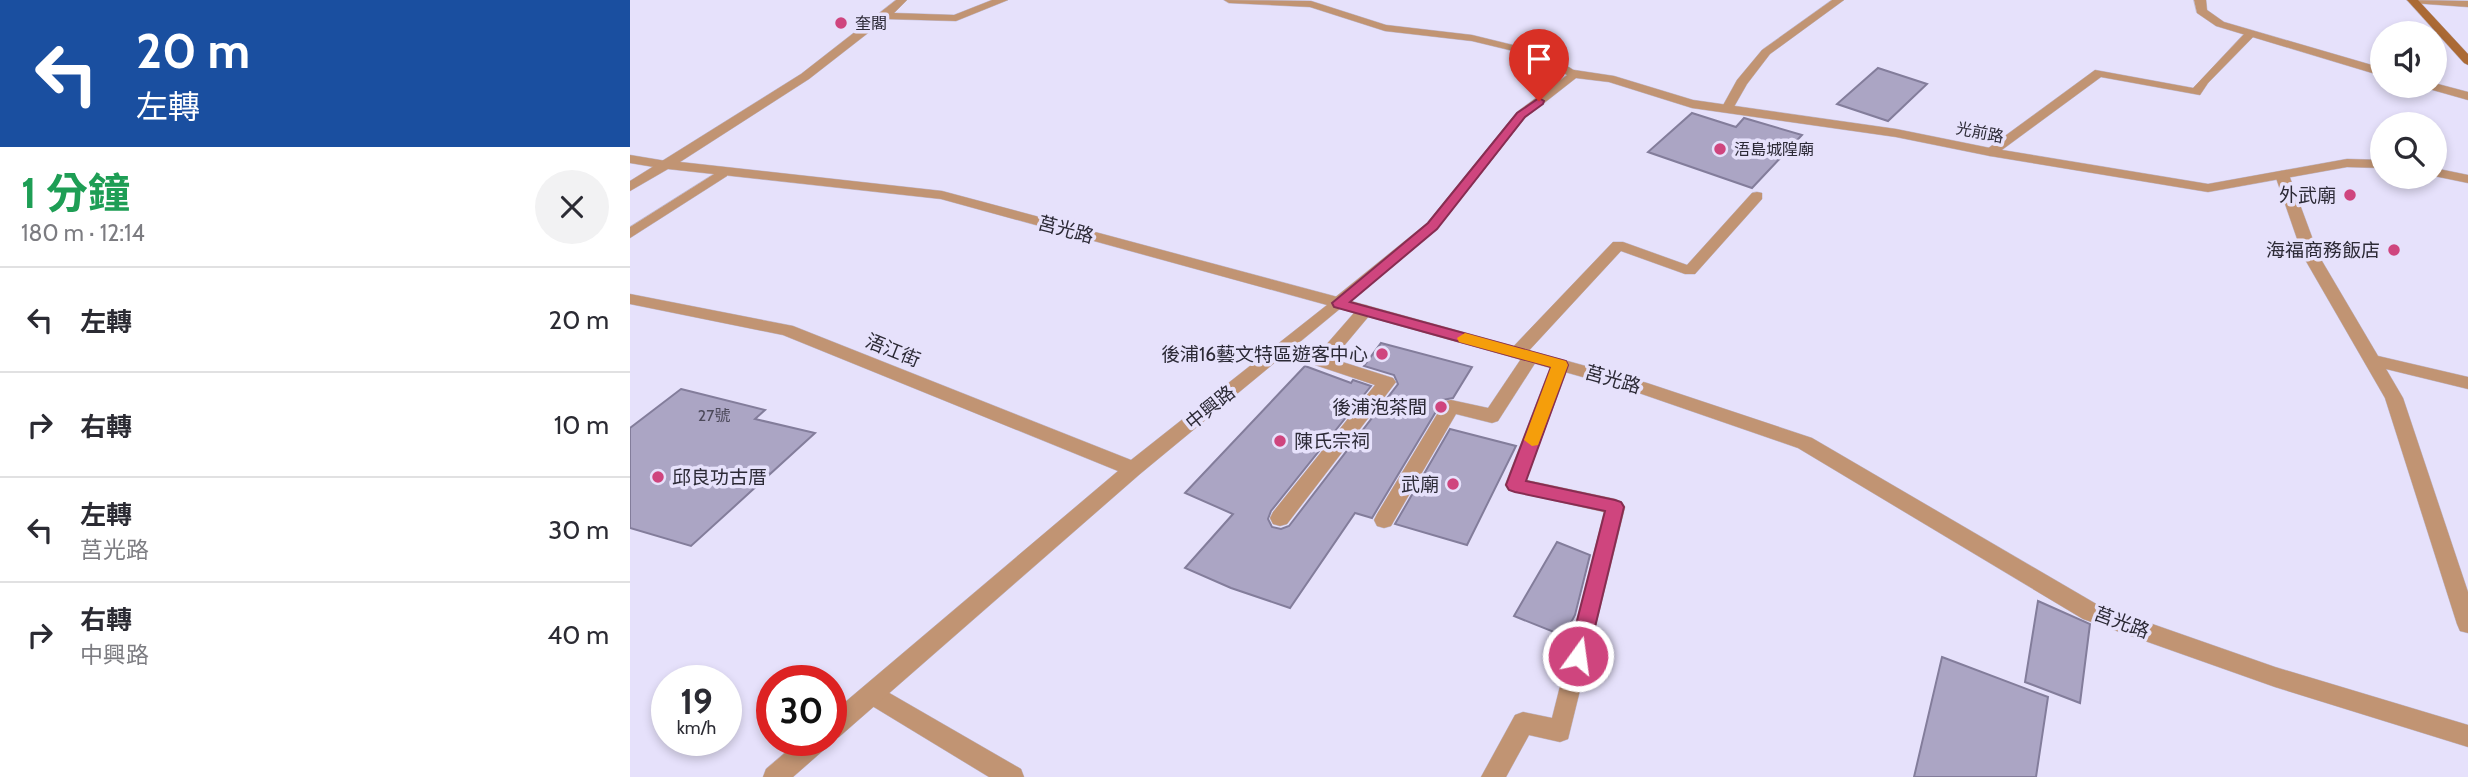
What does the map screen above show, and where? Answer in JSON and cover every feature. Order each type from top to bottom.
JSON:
[{"type":"main road","points":[[2412,0],[2468,61]]},
{"type":"street","points":[[630,187],[815,71],[902,0]]},
{"type":"street","points":[[885,16],[956,18],[976,8],[1003,0]]},
{"type":"street","points":[[1229,0],[1311,4],[1385,28],[1472,38],[1542,55],[1574,74]]},
{"type":"street","points":[[1727,109],[1741,83],[1766,52],[1839,0]]},
{"type":"street","points":[[2199,0],[2202,2],[2201,11],[2220,24],[2370,69]]},
{"type":"street","points":[[2412,0],[2468,4]]},
{"type":"street","points":[[1990,152],[2099,73],[2196,92],[2203,81],[2250,34]]},
{"type":"street","name":"光前路","points":[[1574,74],[1610,79],[1692,104],[1896,133],[1990,152],[2208,188],[2347,163],[2370,164]]},
{"type":"street","name":"中興路","points":[[847,715],[1133,469],[1432,226],[1521,115],[1574,74]]},
{"type":"street","points":[[2447,90],[2468,96]]},
{"type":"street","name":"莒光路","points":[[630,159],[722,173],[942,195],[1641,387],[1805,443],[2091,612],[2275,677],[2468,736]]},
{"type":"street","points":[[630,234],[722,173]]},
{"type":"street","points":[[2282,175],[2311,256],[2394,398],[2468,624]]},
{"type":"street","points":[[2447,175],[2468,179]]},
{"type":"street","points":[[1384,520],[1451,406],[1492,416],[1524,355],[1618,245],[1690,271],[1757,196]]},
{"type":"street","name":"浯江街","points":[[630,299],[787,330],[1133,469]]},
{"type":"street","points":[[1280,517],[1387,382],[1321,361],[1366,310]]},
{"type":"street","points":[[2372,360],[2468,383]]},
{"type":"street","points":[[1493,777],[1523,723],[1560,731],[1615,507],[1515,485],[1560,365]]},
{"type":"street","points":[[872,694],[1012,777]]},
{"type":"street","points":[[775,777],[799,756]]},
{"type":"building","points":[[1878,68],[1927,84],[1888,121],[1837,104]]},
{"type":"building","name":"浯島城隍廟","points":[[1692,113],[1736,127],[1744,118],[1802,135],[1752,188],[1648,152]]},
{"type":"building","points":[[1381,343],[1472,367],[1453,398],[1443,400],[1372,518],[1355,513],[1290,608],[1231,588],[1185,568],[1233,514],[1185,493],[1305,366],[1351,383],[1353,380],[1371,386],[1271,511],[1268,519],[1272,527],[1281,529],[1289,526],[1398,384],[1394,375],[1364,366]]},
{"type":"building","points":[[681,389],[765,410],[755,419],[815,433],[691,546],[630,528],[630,428]]},
{"type":"building","name":"武廟","points":[[1450,429],[1516,446],[1467,545],[1395,524]]},
{"type":"building","points":[[1557,542],[1590,555],[1575,615],[1564,636],[1514,616]]},
{"type":"building","points":[[2038,601],[2090,624],[2080,703],[2025,682]]},
{"type":"building","points":[[1942,657],[2048,697],[2036,777],[1914,777]]},
{"type":"slow traffic","points":[[1465,338],[1560,365],[1532,440]]},
{"type":"place","name":"奎閣","points":[[841,23]]},
{"type":"place","name":"浯島城隍廟","points":[[1720,149]]},
{"type":"place","name":"外武廟","points":[[2350,195]]},
{"type":"place","name":"海福商務飯店","points":[[2394,250]]},
{"type":"place","name":"後浦16藝文特區遊客中心","points":[[1382,354]]},
{"type":"place","name":"後浦泡茶間","points":[[1441,407]]},
{"type":"place","name":"陳氏宗祠","points":[[1280,441]]},
{"type":"place","name":"邱良功古厝","points":[[658,477]]},
{"type":"place","name":"武廟","points":[[1453,484]]},
{"type":"route","points":[[1539,101],[1521,115],[1432,226],[1339,303],[1560,365],[1515,485],[1615,507],[1578,656]]}]
